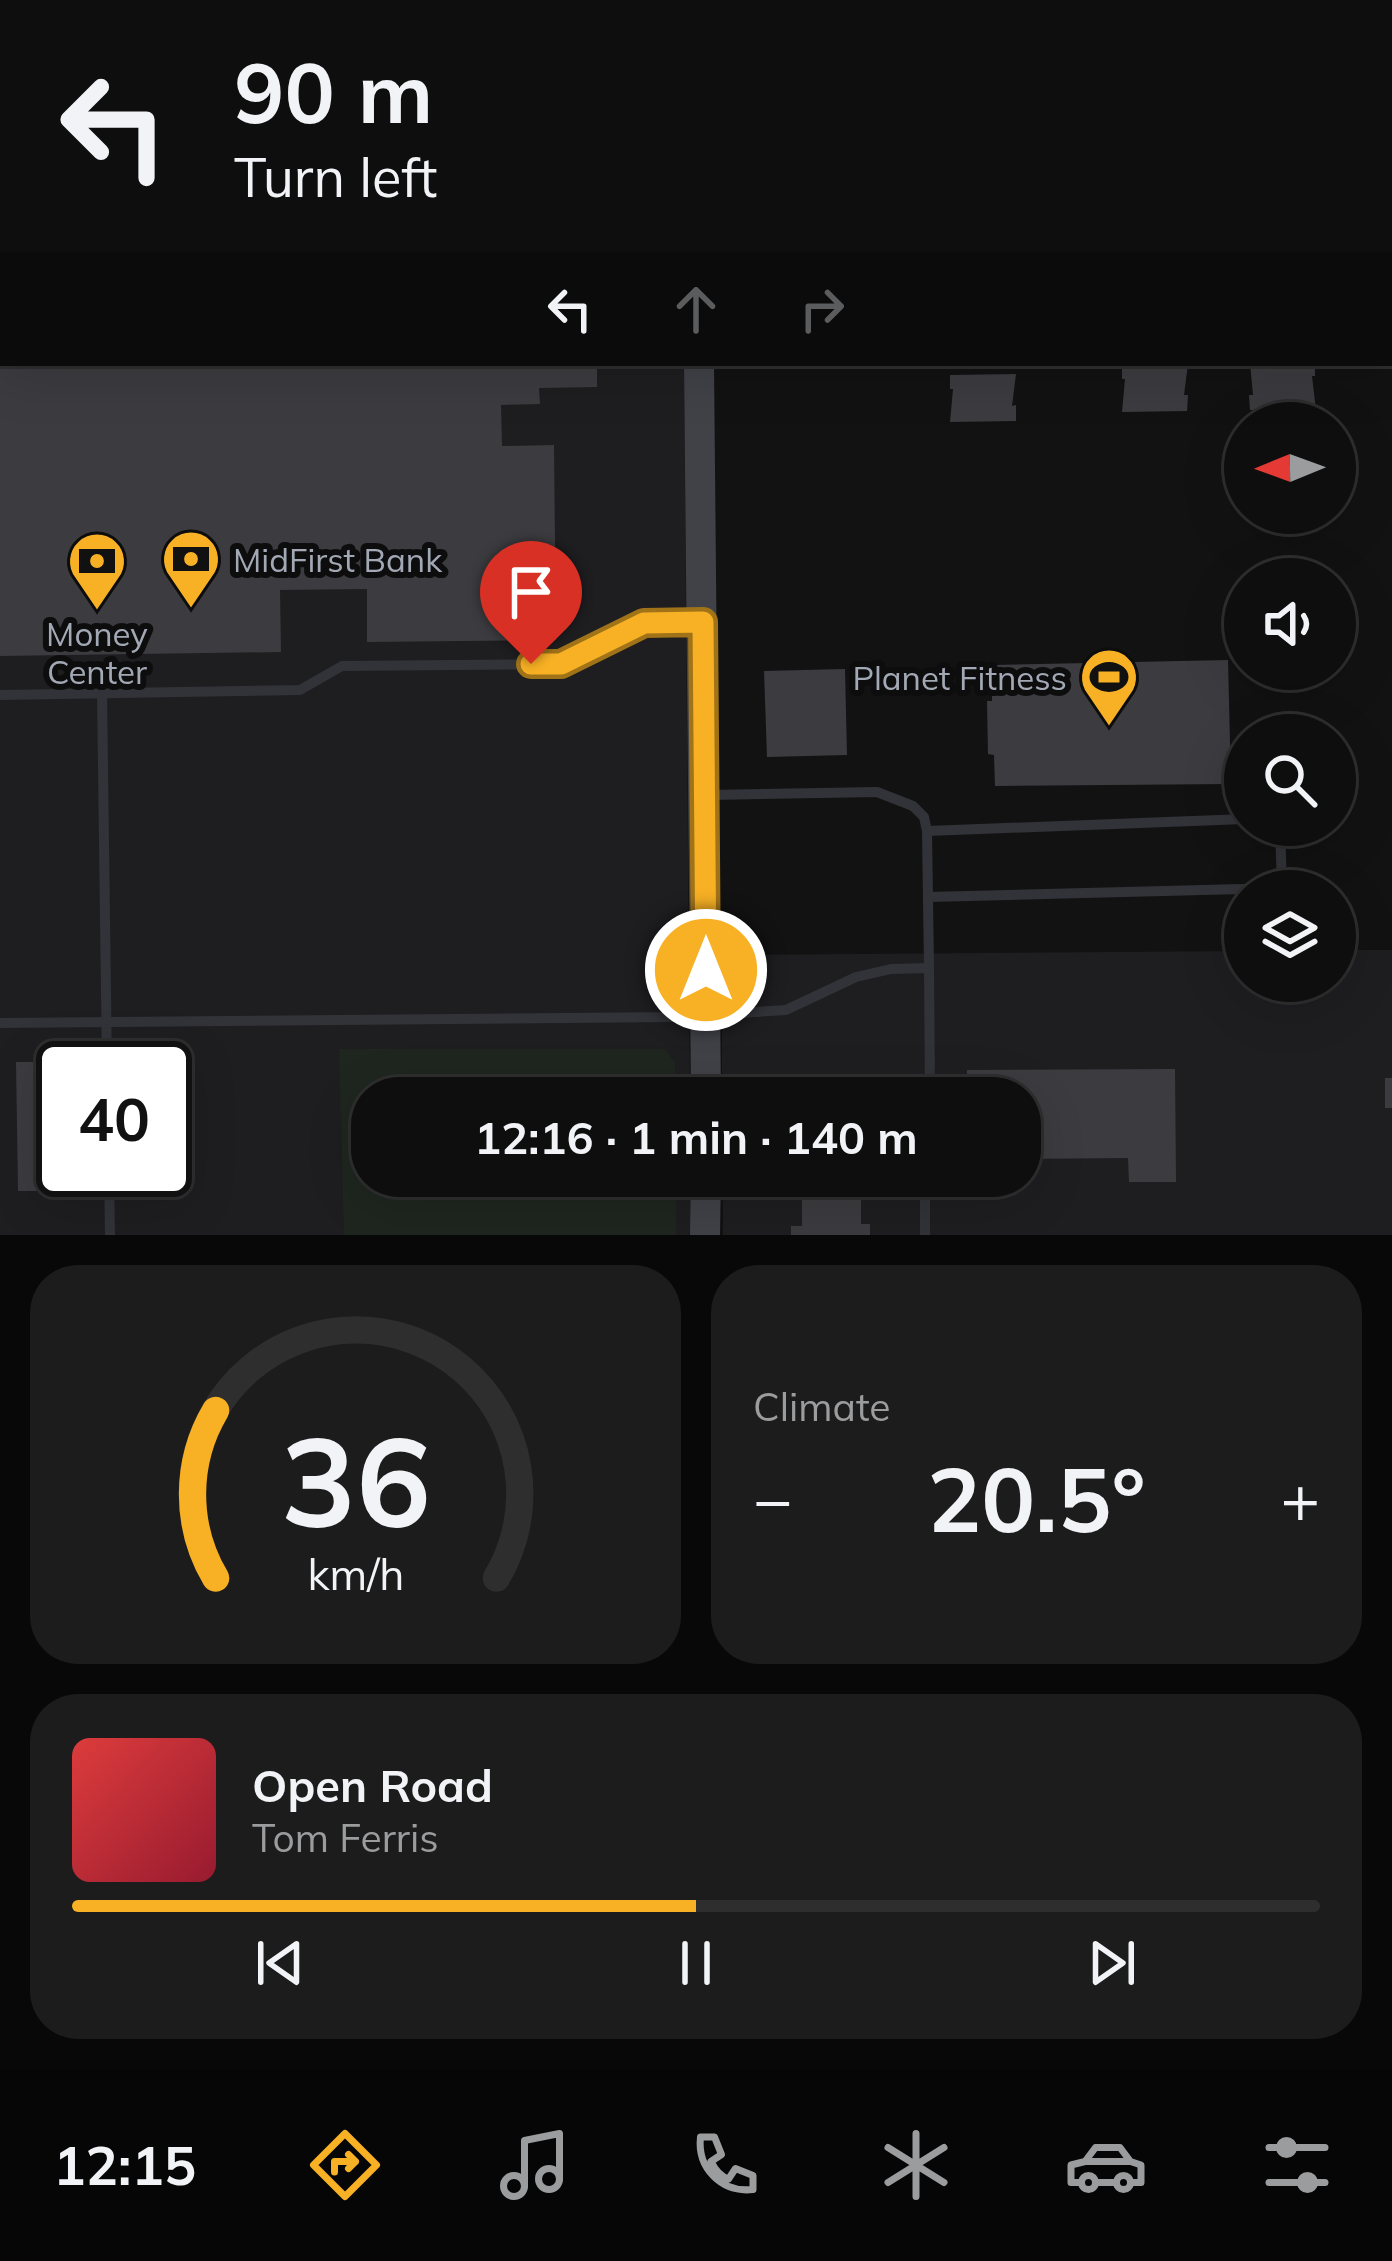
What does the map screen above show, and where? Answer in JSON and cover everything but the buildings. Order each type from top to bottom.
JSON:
[{"type":"street","points":[[700,366],[706,1077]]},
{"type":"street","points":[[705,1235],[706,1197]]},
{"type":"lane","points":[[0,695],[300,690],[342,666],[561,664],[644,623],[703,622]]},
{"type":"lane","points":[[102,693],[107,1041]]},
{"type":"lane","points":[[705,795],[877,792],[913,806],[924,817],[930,1077]]},
{"type":"lane","points":[[927,831],[1224,820]]},
{"type":"lane","points":[[928,897],[1282,888],[1281,846]]},
{"type":"lane","points":[[0,1023],[678,1017],[786,1010],[856,976],[929,968]]},
{"type":"lane","points":[[109,1197],[110,1235]]},
{"type":"lane","points":[[925,1197],[925,1235]]},
{"type":"shaded area","points":[[0,366],[684,366],[690,1077],[351,1077],[351,1197],[691,1197],[692,1235],[0,1235]]},
{"type":"shaded area","points":[[1356,950],[1392,950],[1392,1235],[723,1235],[723,1197],[1041,1197],[1041,1077],[722,1077],[722,955],[1224,951],[1224,1002],[1356,1002]]},
{"type":"shaded area","points":[[339,1049],[665,1049],[675,1062],[675,1077],[351,1077],[351,1197],[676,1197],[676,1235],[344,1235]]},
{"type":"place","name":"MidFirst Bank","points":[[191,610]]},
{"type":"place","name":"Money Center","points":[[97,612]]},
{"type":"place","name":"Planet Fitness","points":[[1109,728]]},
{"type":"route","points":[[531,664],[561,664],[644,623],[703,622],[706,970]]}]
